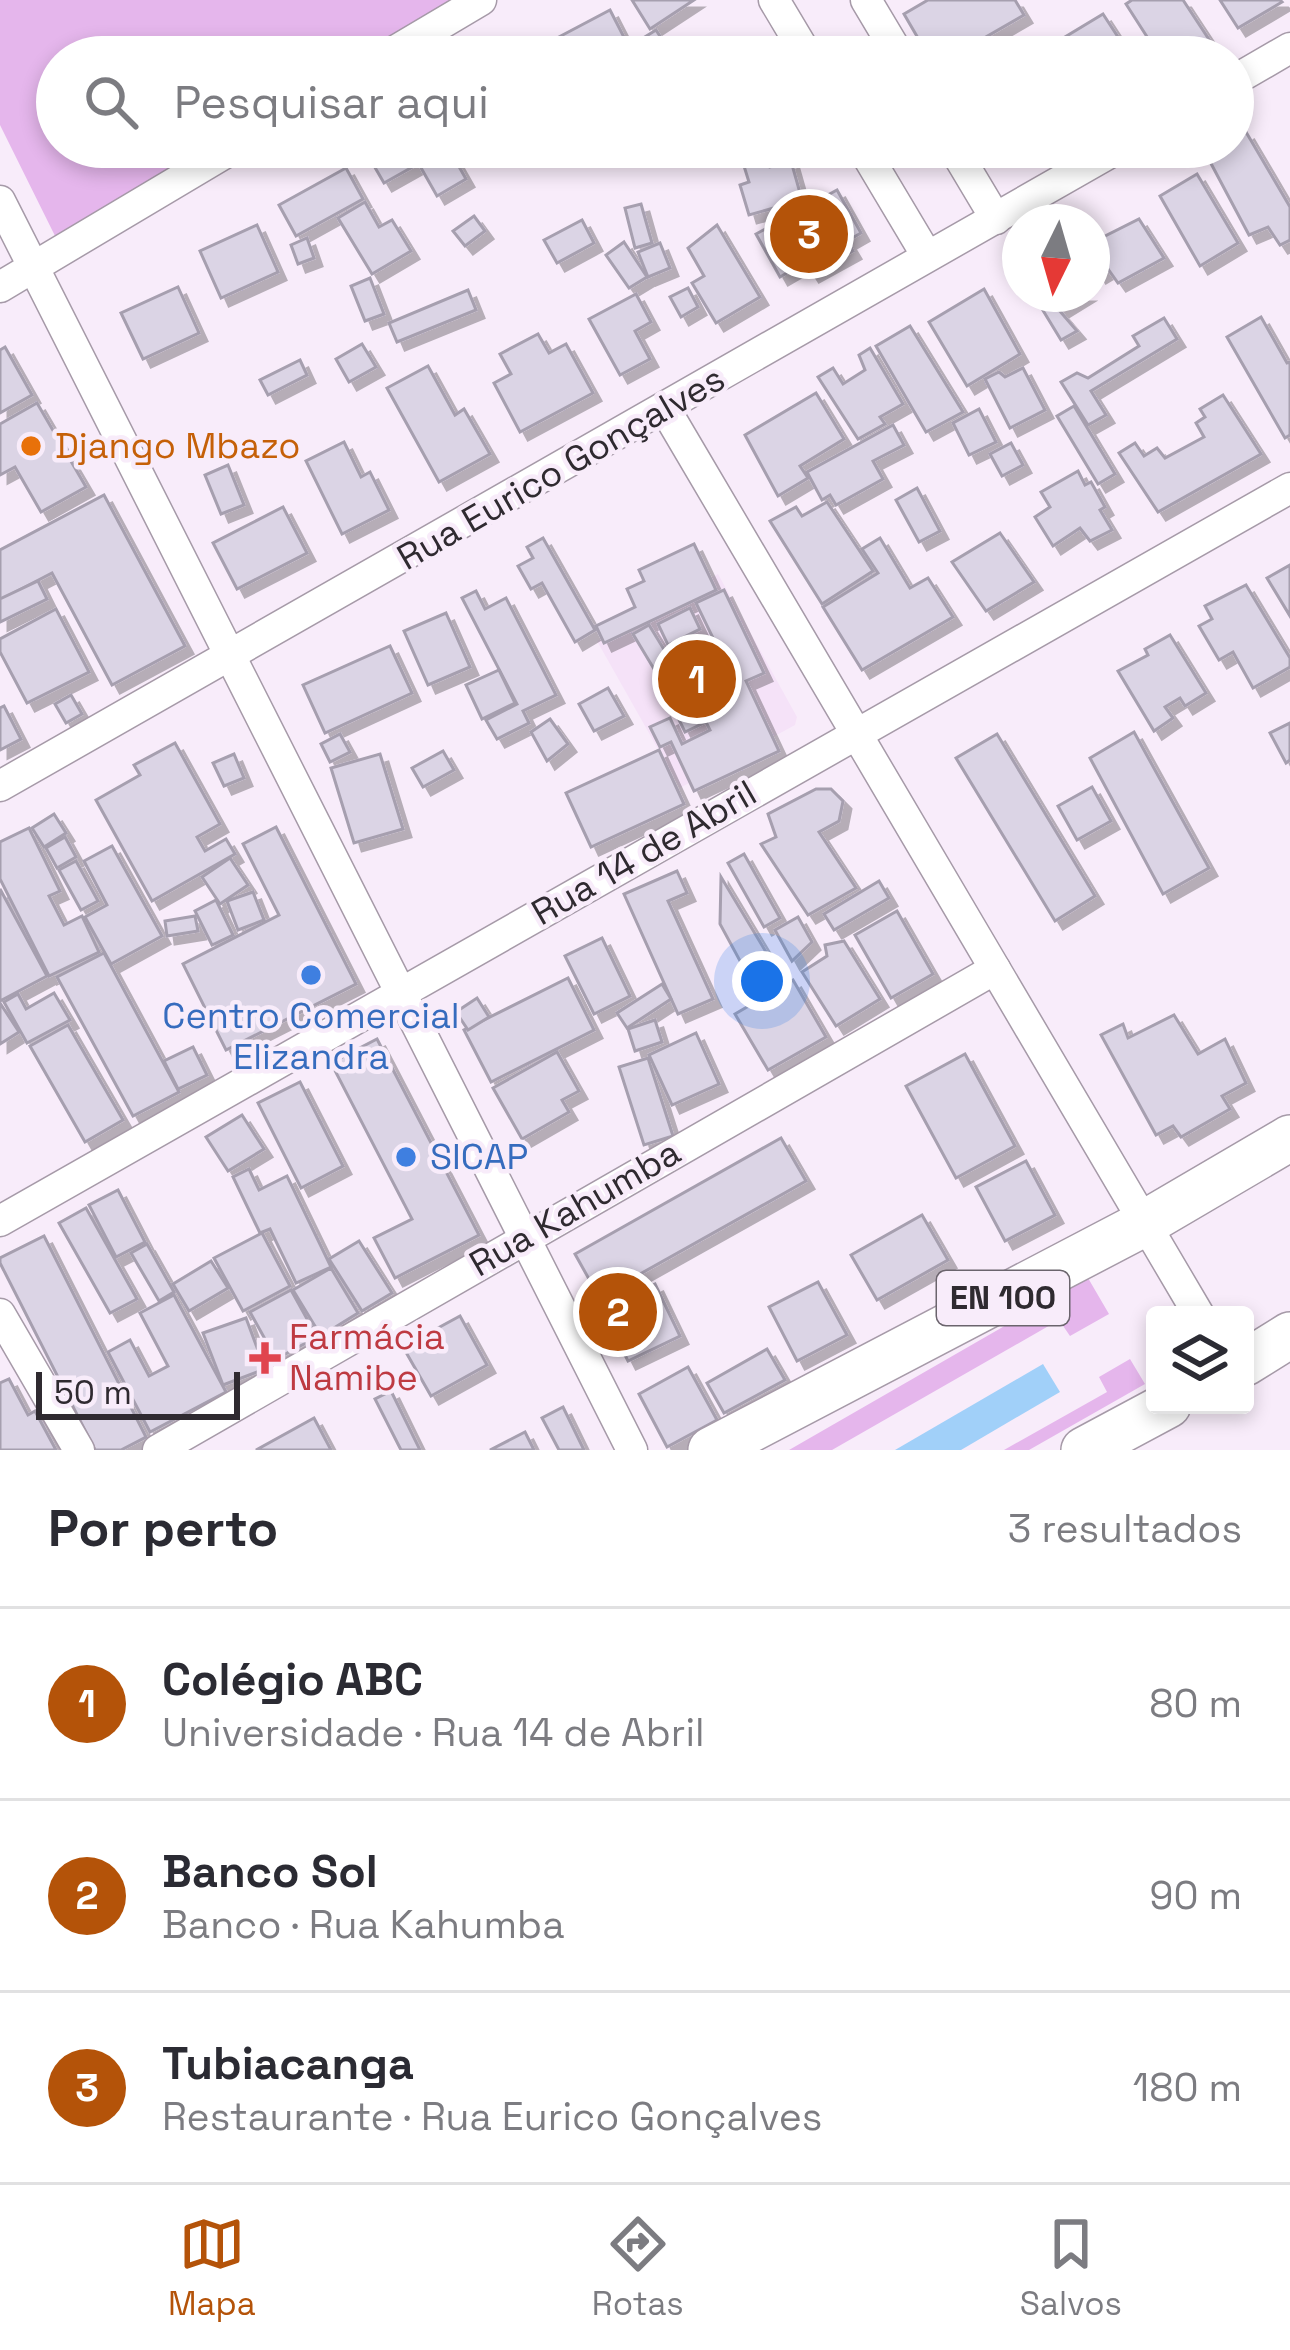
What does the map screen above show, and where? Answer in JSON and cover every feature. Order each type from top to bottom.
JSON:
[{"type":"main road","name":"EN 100","points":[[711,1450],[1145,1223],[1290,1138]]},
{"type":"main road","points":[[1254,1357],[1290,1335]]},
{"type":"main road","points":[[1084,1450],[1151,1414]]},
{"type":"street","points":[[421,36],[481,0]]},
{"type":"street","points":[[774,0],[795,36]]},
{"type":"street","points":[[866,0],[887,36]]},
{"type":"street","points":[[1254,69],[1290,48]]},
{"type":"street","points":[[0,287],[200,168]]},
{"type":"street","points":[[875,168],[927,256]]},
{"type":"street","points":[[966,168],[996,219]]},
{"type":"street","name":"Rua Eurico Gonçalves","points":[[0,786],[1084,168]]},
{"type":"street","points":[[0,201],[227,658],[404,992],[632,1450]]},
{"type":"street","points":[[665,409],[1194,1306]]},
{"type":"street","name":"Rua 14 de Abril","points":[[0,1221],[1290,488]]},
{"type":"street","name":"Rua Kahumba","points":[[158,1450],[994,969]]},
{"type":"street","points":[[0,1314],[79,1450]]},
{"type":"shaded area","points":[[0,0],[481,0],[420,36],[36,36],[36,168],[200,168],[62,250],[0,125]]},
{"type":"shaded area","points":[[718,574],[797,717],[795,725],[680,788],[597,641]]},
{"type":"shaded area","points":[[1088,1278],[1109,1314],[1070,1336],[1059,1320],[832,1450],[789,1450]]},
{"type":"shaded area","points":[[1130,1359],[1145,1384],[1029,1450],[1004,1450],[1107,1392],[1099,1377]]},
{"type":"water","points":[[1043,1364],[1060,1392],[961,1450],[895,1450]]},
{"type":"building","points":[[632,0],[694,0],[650,29]]},
{"type":"building","points":[[928,0],[1015,0],[1024,15],[988,36],[917,36],[904,14]]},
{"type":"building","points":[[1183,0],[1207,36],[1147,36],[1126,4]]},
{"type":"building","points":[[1220,0],[1280,0],[1282,2],[1238,28]]},
{"type":"building","points":[[610,10],[623,36],[561,36]]},
{"type":"building","points":[[1103,14],[1117,36],[1067,36]]},
{"type":"building","points":[[1254,146],[1290,207],[1290,240],[1280,245],[1268,227],[1249,235],[1213,168],[1254,168]]},
{"type":"building","points":[[346,168],[363,199],[296,236],[279,205]]},
{"type":"building","points":[[375,168],[411,168],[384,183]]},
{"type":"building","points":[[421,168],[460,168],[466,179],[437,196]]},
{"type":"building","points":[[745,168],[793,168],[802,200],[749,215],[740,185],[749,182]]},
{"type":"building","points":[[1197,174],[1238,243],[1200,266],[1160,196]]},
{"type":"building","points":[[837,190],[861,233],[847,241],[853,251],[811,274],[804,263],[780,277],[756,234]]},
{"type":"building","points":[[365,202],[379,227],[392,220],[411,251],[372,274],[338,218]]},
{"type":"building","points":[[641,204],[652,243],[635,248],[625,208]]},
{"type":"building","points":[[474,216],[485,231],[465,246],[453,231]]},
{"type":"building","points":[[1139,219],[1164,258],[1118,283],[1110,272],[1110,234]]},
{"type":"building","points":[[582,220],[594,243],[557,263],[544,240]]},
{"type":"building","points":[[257,225],[278,272],[221,298],[200,251]]},
{"type":"building","points":[[717,225],[760,297],[716,323],[692,283],[704,276],[688,248]]},
{"type":"building","points":[[307,238],[314,258],[298,264],[291,245]]},
{"type":"building","points":[[624,242],[647,277],[629,288],[606,255]]},
{"type":"building","points":[[660,243],[670,268],[648,277],[638,252]]},
{"type":"building","points":[[370,278],[384,314],[365,321],[351,286]]},
{"type":"building","points":[[178,287],[199,333],[143,359],[121,313]]},
{"type":"building","points":[[688,288],[698,307],[681,317],[670,297]]},
{"type":"building","points":[[984,289],[1020,354],[967,386],[929,322]]},
{"type":"building","points":[[468,290],[476,310],[397,342],[389,323]]},
{"type":"building","points":[[636,294],[651,322],[635,331],[650,359],[620,375],[589,319]]},
{"type":"building","points":[[1044,312],[1061,312],[1077,331],[1061,340]]},
{"type":"building","points":[[1261,317],[1290,362],[1290,435],[1285,438],[1227,337]]},
{"type":"building","points":[[1164,318],[1177,339],[1091,391],[1106,415],[1088,425],[1061,382],[1077,373],[1088,378],[1139,346],[1133,336]]},
{"type":"building","points":[[910,326],[963,412],[926,432],[876,346]]},
{"type":"building","points":[[538,334],[549,353],[566,344],[593,393],[520,432],[494,383],[511,374],[500,354]]},
{"type":"building","points":[[362,344],[376,367],[349,382],[336,359]]},
{"type":"building","points":[[5,347],[32,395],[0,413],[0,350]]},
{"type":"building","points":[[870,348],[903,404],[880,417],[885,424],[858,439],[818,377],[833,368],[843,384],[865,370],[859,355]]},
{"type":"building","points":[[300,360],[307,375],[268,395],[260,380]]},
{"type":"building","points":[[428,366],[455,415],[464,409],[490,454],[439,482],[387,388]]},
{"type":"building","points":[[1023,368],[1045,410],[1010,428],[985,379],[999,372],[1005,377]]},
{"type":"building","points":[[816,393],[844,439],[800,466],[808,478],[778,496],[745,435]]},
{"type":"building","points":[[1223,395],[1261,454],[1158,512],[1119,453],[1135,443],[1144,456],[1157,448],[1165,458],[1204,437],[1196,423],[1205,417],[1200,409]]},
{"type":"building","name":"Django Mbazo","points":[[37,403],[86,487],[41,512],[15,467],[0,475],[0,424]]},
{"type":"building","points":[[1074,406],[1115,474],[1098,484],[1057,416]]},
{"type":"building","points":[[979,409],[996,442],[969,455],[953,423]]},
{"type":"building","points":[[893,425],[904,445],[873,461],[883,479],[836,505],[830,495],[822,500],[807,472]]},
{"type":"building","points":[[344,442],[361,477],[370,472],[389,510],[342,534],[306,461]]},
{"type":"building","points":[[1011,443],[1023,465],[1002,476],[990,454]]},
{"type":"building","points":[[228,465],[244,505],[221,514],[205,475]]},
{"type":"building","points":[[1078,471],[1085,485],[1091,482],[1112,530],[1090,541],[1080,528],[1053,546],[1035,517],[1050,507],[1041,492]]},
{"type":"building","points":[[917,488],[940,531],[919,542],[896,500]]},
{"type":"building","points":[[104,495],[185,646],[112,685],[52,573],[0,600],[0,550]]},
{"type":"building","points":[[827,502],[873,571],[822,604],[770,521],[796,507],[802,516]]},
{"type":"building","points":[[283,507],[307,553],[237,589],[213,543]]},
{"type":"building","points":[[1000,533],[1034,582],[986,611],[952,562]]},
{"type":"building","points":[[543,538],[595,630],[575,642],[542,583],[531,589],[518,566],[533,558],[527,547]]},
{"type":"building","points":[[880,538],[910,588],[928,578],[953,617],[862,670],[823,607],[878,573],[862,549]]},
{"type":"building","points":[[694,544],[716,590],[604,643],[596,626],[635,607],[627,589],[644,581],[639,570]]},
{"type":"building","points":[[1290,565],[1290,616],[1267,578]]},
{"type":"building","points":[[38,581],[47,599],[0,622],[0,599]]},
{"type":"building","points":[[1246,585],[1290,658],[1290,667],[1253,688],[1233,652],[1219,660],[1199,626],[1212,619],[1205,606]]},
{"type":"building","points":[[724,590],[764,673],[746,681],[779,751],[694,791],[671,742],[660,747],[650,727],[670,718],[682,744],[710,730],[706,722],[685,732],[663,687],[684,678],[693,697],[718,685],[700,647],[714,640],[696,603]]},
{"type":"building","points":[[476,591],[485,609],[506,598],[556,695],[523,711],[529,723],[497,739],[486,720],[517,704],[462,598]]},
{"type":"building","points":[[690,608],[700,629],[668,645],[658,624]]},
{"type":"building","points":[[56,609],[89,672],[27,703],[0,652],[0,639]]},
{"type":"building","points":[[446,613],[470,667],[428,685],[404,631]]},
{"type":"building","points":[[649,625],[679,674],[663,684],[633,634]]},
{"type":"building","points":[[1170,635],[1206,693],[1185,706],[1180,698],[1165,707],[1173,718],[1154,731],[1118,671],[1148,655],[1145,649]]},
{"type":"building","points":[[390,646],[412,693],[325,733],[303,685]]},
{"type":"building","points":[[704,666],[714,684],[695,694],[685,675]]},
{"type":"building","points":[[499,670],[515,703],[482,719],[466,685]]},
{"type":"building","points":[[608,688],[624,716],[594,731],[579,704]]},
{"type":"building","points":[[71,695],[82,714],[66,723],[55,704]]},
{"type":"building","points":[[4,706],[21,739],[0,750],[0,708]]},
{"type":"building","points":[[550,719],[568,744],[547,761],[531,732]]},
{"type":"building","points":[[1290,723],[1290,760],[1286,763],[1270,733]]},
{"type":"building","points":[[1134,732],[1209,868],[1163,894],[1090,758]]},
{"type":"building","points":[[340,734],[350,752],[330,762],[321,744]]},
{"type":"building","points":[[997,734],[1095,896],[1055,921],[956,758]]},
{"type":"building","points":[[175,743],[220,824],[197,837],[205,851],[226,839],[235,854],[152,901],[96,800],[140,775],[134,765]]},
{"type":"building","points":[[659,750],[684,804],[591,847],[566,793]]},
{"type":"building","points":[[443,751],[454,770],[423,787],[412,768]]},
{"type":"building","points":[[234,754],[244,778],[224,786],[213,763]]},
{"type":"building","points":[[380,754],[403,829],[354,843],[331,768]]},
{"type":"building","points":[[1092,787],[1111,821],[1077,840],[1058,806]]},
{"type":"building","points":[[816,789],[831,789],[843,801],[839,821],[819,832],[856,888],[808,915],[761,844],[776,837],[768,814]]},
{"type":"building","points":[[54,814],[66,833],[44,847],[32,828]]},
{"type":"building","points":[[276,827],[356,984],[226,1050],[183,964],[279,915],[243,844]]},
{"type":"building","points":[[29,828],[60,891],[49,896],[64,925],[82,916],[99,952],[49,976],[0,879],[0,842]]},
{"type":"building","points":[[65,837],[76,857],[57,868],[46,848]]},
{"type":"building","points":[[112,846],[162,936],[111,964],[85,917],[107,905],[84,861]]},
{"type":"building","points":[[744,854],[780,918],[764,927],[728,863]]},
{"type":"building","points":[[230,858],[248,885],[220,904],[202,877]]},
{"type":"building","points":[[76,861],[98,901],[81,910],[59,870]]},
{"type":"building","points":[[677,871],[687,893],[668,901],[713,999],[678,1014],[624,894]]},
{"type":"building","points":[[721,877],[769,957],[760,968],[772,988],[759,996],[720,924]]},
{"type":"building","points":[[879,881],[889,898],[834,930],[824,914]]},
{"type":"building","points":[[0,889],[47,976],[0,1001]]},
{"type":"building","points":[[253,892],[264,920],[238,930],[227,901]]},
{"type":"building","points":[[216,900],[233,935],[212,945],[195,911]]},
{"type":"building","points":[[897,911],[933,974],[891,998],[855,935]]},
{"type":"building","points":[[195,916],[198,931],[167,936],[165,921]]},
{"type":"building","points":[[798,917],[812,942],[792,961],[775,930]]},
{"type":"building","points":[[602,938],[630,996],[594,1014],[565,956]]},
{"type":"building","points":[[844,941],[880,999],[836,1026],[802,972],[827,956],[825,945]]},
{"type":"building","points":[[104,953],[179,1092],[133,1116],[57,977]]},
{"type":"building","points":[[568,978],[594,1030],[491,1082],[464,1030]]},
{"type":"building","points":[[793,980],[826,1037],[768,1070],[735,1014]]},
{"type":"building","points":[[662,984],[671,999],[627,1028],[617,1013]]},
{"type":"building","points":[[54,993],[70,1020],[27,1043],[4,1002],[18,994],[26,1009]]},
{"type":"building","points":[[477,998],[489,1017],[468,1030],[456,1012]]},
{"type":"building","points":[[0,1003],[19,1032],[0,1044]]},
{"type":"building","points":[[1174,1015],[1198,1054],[1225,1039],[1246,1083],[1222,1096],[1230,1109],[1181,1137],[1173,1126],[1156,1135],[1101,1035],[1123,1024],[1128,1038]]},
{"type":"building","points":[[655,1020],[662,1042],[635,1051],[628,1029]]},
{"type":"building","points":[[68,1025],[123,1120],[85,1142],[30,1046]]},
{"type":"building","points":[[696,1033],[719,1084],[672,1105],[649,1055]]},
{"type":"building","points":[[377,1039],[479,1235],[395,1278],[374,1238],[412,1219],[331,1063]]},
{"type":"building","points":[[193,1047],[207,1075],[178,1089],[164,1061]]},
{"type":"building","points":[[557,1052],[579,1091],[562,1100],[569,1112],[522,1139],[493,1088]]},
{"type":"building","points":[[965,1054],[1015,1146],[956,1178],[906,1086]]},
{"type":"building","points":[[648,1058],[673,1136],[644,1145],[619,1067]]},
{"type":"building","points":[[300,1082],[343,1166],[301,1188],[258,1103]]},
{"type":"building","points":[[242,1115],[264,1149],[228,1171],[206,1137]]},
{"type":"building","points":[[781,1138],[806,1181],[599,1297],[575,1254]]},
{"type":"building","points":[[1026,1161],[1055,1215],[1005,1241],[976,1187]]},
{"type":"building","points":[[249,1169],[259,1190],[287,1176],[331,1267],[296,1283],[270,1229],[260,1233],[233,1177]]},
{"type":"building","points":[[118,1190],[145,1242],[116,1257],[89,1205]]},
{"type":"building","points":[[86,1208],[137,1299],[110,1313],[59,1223]]},
{"type":"building","points":[[922,1215],[948,1260],[877,1300],[851,1255]]},
{"type":"building","points":[[262,1233],[290,1286],[243,1311],[214,1258]]},
{"type":"building","points":[[44,1236],[146,1437],[121,1450],[95,1450],[0,1263],[0,1258]]},
{"type":"building","points":[[359,1241],[392,1293],[362,1311],[329,1259]]},
{"type":"building","points":[[147,1244],[174,1292],[159,1301],[131,1253]]},
{"type":"building","points":[[211,1261],[228,1288],[189,1311],[173,1284]]},
{"type":"building","points":[[331,1268],[358,1313],[321,1336],[293,1290]]},
{"type":"building","points":[[818,1282],[847,1335],[797,1361],[769,1307]]},
{"type":"building","points":[[655,1284],[680,1336],[628,1361],[602,1310]]},
{"type":"building","points":[[291,1290],[317,1337],[276,1359],[250,1312]]},
{"type":"building","points":[[174,1295],[226,1392],[150,1432],[108,1352],[130,1340],[149,1376],[168,1366],[140,1313]]},
{"type":"building","points":[[460,1316],[487,1365],[431,1396],[403,1347]]},
{"type":"building","points":[[246,1318],[265,1369],[223,1385],[203,1333]]},
{"type":"building","points":[[767,1349],[785,1380],[724,1413],[707,1383]]},
{"type":"building","points":[[688,1367],[717,1420],[667,1447],[639,1394]]},
{"type":"building","points":[[9,1379],[28,1415],[35,1411],[56,1450],[0,1450],[0,1383]]},
{"type":"building","points":[[391,1391],[420,1450],[401,1450],[375,1399]]},
{"type":"building","points":[[563,1407],[584,1450],[559,1450],[542,1418]]},
{"type":"building","points":[[314,1418],[331,1450],[256,1450]]},
{"type":"building","points":[[525,1432],[534,1450],[490,1450]]},
{"type":"place","name":"Tubiacanga","points":[[809,234]]},
{"type":"place","name":"Django Mbazo","points":[[31,446]]},
{"type":"place","name":"Colégio ABC","points":[[697,679]]},
{"type":"place","name":"Centro Comercial Elizandra","points":[[311,975]]},
{"type":"place","name":"SICAP","points":[[406,1157]]},
{"type":"place","name":"Banco Sol","points":[[618,1312]]},
{"type":"place","name":"Farmácia Namibe","points":[[265,1358]]}]
